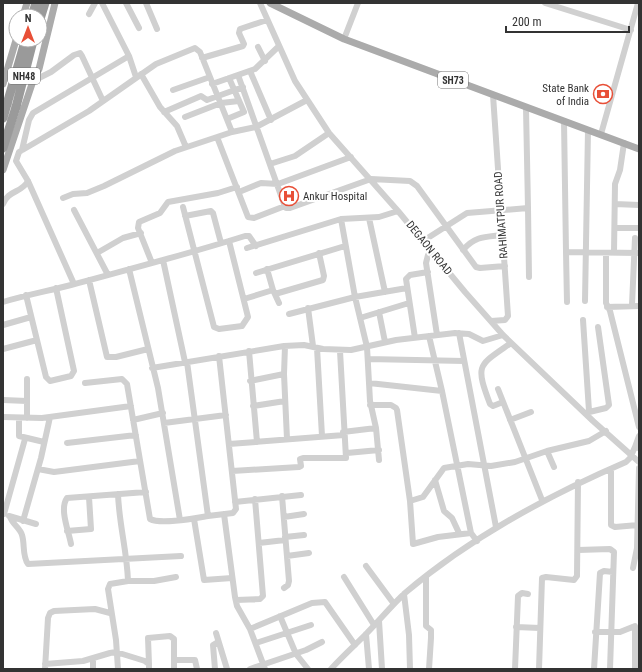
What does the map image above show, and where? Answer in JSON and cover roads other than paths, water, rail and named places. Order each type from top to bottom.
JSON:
[{"type":"highway","name":"NH48","points":[[3,118],[24,48]]},
{"type":"highway","name":"NH48","points":[[3,148],[32,48]]},
{"type":"main road","points":[[3,170],[33,79],[40,70],[55,3]]},
{"type":"main road","name":"SH73","points":[[270,3],[344,39],[639,149]]},
{"type":"main road","points":[[3,84],[6,63],[13,48]]},
{"type":"street","points":[[89,14],[95,3]]},
{"type":"street","points":[[102,3],[138,75],[164,112],[177,126],[186,147]]},
{"type":"street","points":[[126,3],[140,28]]},
{"type":"street","points":[[146,3],[157,29]]},
{"type":"street","name":"DEGAON ROAD","points":[[260,3],[295,81],[329,133],[371,179],[503,335],[587,412],[606,432],[635,449],[639,462]]},
{"type":"street","points":[[344,39],[358,3]]},
{"type":"street","points":[[546,3],[631,30]]},
{"type":"street","points":[[601,134],[638,3]]},
{"type":"street","points":[[202,58],[243,46],[244,44],[239,33],[240,29],[267,20]]},
{"type":"street","points":[[212,84],[259,67],[271,52],[279,46]]},
{"type":"street","points":[[258,47],[265,61]]},
{"type":"street","points":[[74,284],[28,181],[16,161],[17,154],[89,111],[138,75],[156,64],[192,49],[198,49],[232,132]]},
{"type":"street","points":[[5,74],[33,79],[51,72],[77,53],[82,56],[103,101]]},
{"type":"street","points":[[22,150],[29,120],[33,113],[129,56]]},
{"type":"street","points":[[250,71],[271,120]]},
{"type":"street","points":[[238,75],[285,206]]},
{"type":"street","points":[[172,90],[210,77]]},
{"type":"street","points":[[227,119],[244,113],[230,78]]},
{"type":"street","points":[[164,112],[201,96],[207,100],[243,87]]},
{"type":"street","name":"RAHIMATPUR ROAD","points":[[491,321],[505,320],[508,316],[493,95]]},
{"type":"street","points":[[64,198],[72,194],[87,193],[104,186],[159,158],[186,147],[232,132],[256,127],[307,100]]},
{"type":"street","points":[[185,116],[221,103],[239,101]]},
{"type":"street","points":[[526,108],[529,277]]},
{"type":"street","points":[[564,121],[567,302]]},
{"type":"street","points":[[585,301],[588,130]]},
{"type":"street","points":[[270,164],[295,156],[329,133]]},
{"type":"street","points":[[217,137],[249,218],[254,218],[285,206],[290,208],[371,179],[413,182],[478,268],[505,266]]},
{"type":"street","points":[[614,252],[616,178],[620,170],[624,143]]},
{"type":"street","points":[[152,263],[138,228],[139,222],[160,213],[168,202],[238,190],[261,183],[278,184],[351,157]]},
{"type":"street","points":[[3,204],[9,194],[23,188],[28,181]]},
{"type":"street","points":[[615,204],[639,205]]},
{"type":"street","points":[[183,207],[216,329],[242,326],[248,317],[229,241]]},
{"type":"street","points":[[423,241],[467,213],[528,208]]},
{"type":"street","points":[[74,210],[108,275]]},
{"type":"street","points":[[185,216],[211,211],[213,213],[221,243]]},
{"type":"street","points":[[247,248],[341,219],[384,216],[398,211]]},
{"type":"street","points":[[369,218],[375,250],[386,292]]},
{"type":"street","points":[[341,219],[355,297],[367,347],[370,405],[376,428],[379,460]]},
{"type":"street","points":[[614,228],[639,228]]},
{"type":"street","points":[[97,253],[123,238],[141,233]]},
{"type":"street","points":[[3,302],[194,252],[248,235],[256,246]]},
{"type":"street","points":[[463,250],[474,239],[502,235]]},
{"type":"street","points":[[632,305],[637,253],[635,238]]},
{"type":"street","points":[[256,273],[345,246]]},
{"type":"street","points":[[432,250],[427,259],[437,335]]},
{"type":"street","points":[[566,252],[637,253]]},
{"type":"street","points":[[606,252],[606,300],[639,427]]},
{"type":"street","points":[[244,300],[323,280],[324,276],[319,253]]},
{"type":"street","points":[[163,260],[186,362],[208,516]]},
{"type":"street","points":[[129,269],[162,413],[180,520]]},
{"type":"street","points":[[267,270],[279,303]]},
{"type":"street","points":[[415,338],[406,288],[407,276],[428,272]]},
{"type":"street","points":[[89,280],[106,357],[116,357],[148,349]]},
{"type":"street","points":[[26,295],[47,381],[71,376],[74,369],[56,288]]},
{"type":"street","points":[[288,314],[355,297],[406,288]]},
{"type":"street","points":[[360,318],[409,303]]},
{"type":"street","points":[[608,307],[632,305],[639,306]]},
{"type":"street","points":[[308,308],[315,347],[322,436]]},
{"type":"street","points":[[379,312],[385,342]]},
{"type":"street","points":[[3,325],[31,317]]},
{"type":"street","points":[[583,320],[587,412],[606,408],[609,405],[598,327]]},
{"type":"street","points":[[152,368],[285,346],[315,347],[340,351],[367,347],[385,342],[459,332],[469,334],[483,340],[503,335]]},
{"type":"street","points":[[459,332],[483,465],[496,527]]},
{"type":"street","points":[[429,336],[458,465],[471,533],[477,541]]},
{"type":"street","points":[[3,349],[37,340]]},
{"type":"street","points":[[503,402],[493,406],[490,404],[483,384],[481,371],[485,361],[511,343]]},
{"type":"street","points":[[285,346],[284,374],[287,439]]},
{"type":"street","points":[[249,351],[250,381],[257,442]]},
{"type":"street","points":[[232,471],[299,467],[301,466],[301,458],[345,459],[347,453],[344,433],[340,351]]},
{"type":"street","points":[[85,383],[124,380],[127,384],[150,519],[158,521],[194,519],[235,512],[219,356]]},
{"type":"street","points":[[368,359],[436,362],[464,361]]},
{"type":"street","points":[[250,381],[284,374]]},
{"type":"street","points":[[27,379],[27,418]]},
{"type":"street","points":[[368,383],[442,391]]},
{"type":"street","points":[[498,389],[542,500]]},
{"type":"street","points":[[3,400],[27,401]]},
{"type":"street","points":[[253,406],[285,401]]},
{"type":"street","points":[[370,405],[391,405],[396,408],[410,501],[413,544],[459,533],[471,533]]},
{"type":"street","points":[[3,417],[50,417],[131,406]]},
{"type":"street","points":[[510,420],[531,412]]},
{"type":"street","points":[[133,420],[162,413]]},
{"type":"street","points":[[164,423],[226,415]]},
{"type":"street","points":[[23,521],[38,469],[50,417]]},
{"type":"street","points":[[19,418],[19,436],[25,439],[44,442]]},
{"type":"street","points":[[229,444],[322,436],[376,428]]},
{"type":"street","points":[[410,501],[424,497],[440,471],[444,468],[458,465],[504,464],[525,459],[547,451],[589,441],[606,432]]},
{"type":"street","points":[[67,443],[136,435]]},
{"type":"street","points":[[332,668],[404,594],[426,576],[496,527],[542,500],[628,460],[635,449],[639,436]]},
{"type":"street","points":[[25,439],[3,514],[36,524]]},
{"type":"street","points":[[347,453],[379,450]]},
{"type":"street","points":[[547,451],[554,467]]},
{"type":"street","points":[[38,469],[54,472],[140,461]]},
{"type":"street","points":[[611,468],[611,525],[615,527],[638,525]]},
{"type":"street","points":[[633,568],[638,548],[639,468]]},
{"type":"street","points":[[435,480],[444,511],[452,518],[459,533]]},
{"type":"street","points":[[539,669],[542,578],[576,579],[578,550],[578,482]]},
{"type":"street","points":[[71,544],[67,531],[65,501],[69,497],[89,497],[146,492]]},
{"type":"street","points":[[118,494],[119,523],[127,558],[128,581]]},
{"type":"street","points":[[235,502],[301,495]]},
{"type":"street","points":[[282,496],[289,581],[288,586],[284,588]]},
{"type":"street","points":[[67,531],[91,528],[89,497]]},
{"type":"street","points":[[236,600],[260,599],[263,596],[255,499]]},
{"type":"street","points":[[224,514],[236,600],[256,643],[264,666]]},
{"type":"street","points":[[284,517],[304,514]]},
{"type":"street","points":[[10,517],[14,525],[22,534],[28,564],[181,556]]},
{"type":"street","points":[[194,519],[204,580],[232,578]]},
{"type":"street","points":[[259,543],[304,535]]},
{"type":"street","points":[[578,550],[612,549],[614,552],[610,669]]},
{"type":"street","points":[[287,556],[309,553]]},
{"type":"street","points":[[366,566],[394,604]]},
{"type":"street","points":[[594,669],[595,632],[600,573],[604,571],[613,572]]},
{"type":"street","points":[[426,576],[426,626],[430,630],[431,638],[429,669]]},
{"type":"street","points":[[344,577],[377,623],[382,669]]},
{"type":"street","points":[[118,669],[110,613],[108,586],[113,583],[128,581],[176,578]]},
{"type":"street","points":[[404,594],[409,635],[410,669]]},
{"type":"street","points":[[515,669],[518,596],[528,594]]},
{"type":"street","points":[[250,629],[316,602],[325,602],[329,605],[355,645]]},
{"type":"street","points":[[110,613],[95,609],[51,611],[48,618],[45,667],[70,663],[116,652],[145,661],[149,667]]},
{"type":"street","points":[[280,616],[296,654],[308,669]]},
{"type":"street","points":[[256,643],[311,625]]},
{"type":"street","points":[[595,632],[620,632],[637,625],[635,669]]},
{"type":"street","points":[[516,627],[540,628]]},
{"type":"street","points":[[216,633],[227,669]]},
{"type":"street","points":[[366,634],[369,669]]},
{"type":"street","points":[[149,667],[148,640],[150,637],[172,637],[174,669]]},
{"type":"street","points":[[215,669],[213,646],[218,642]]},
{"type":"street","points":[[250,669],[264,666],[296,654],[322,642]]},
{"type":"street","points":[[93,658],[93,669]]},
{"type":"street","points":[[174,660],[195,660],[197,669]]},
{"type":"place","name":"State Bank of India","points":[[603,94]]},
{"type":"place","name":"Ankur Hospital","points":[[289,196]]}]
